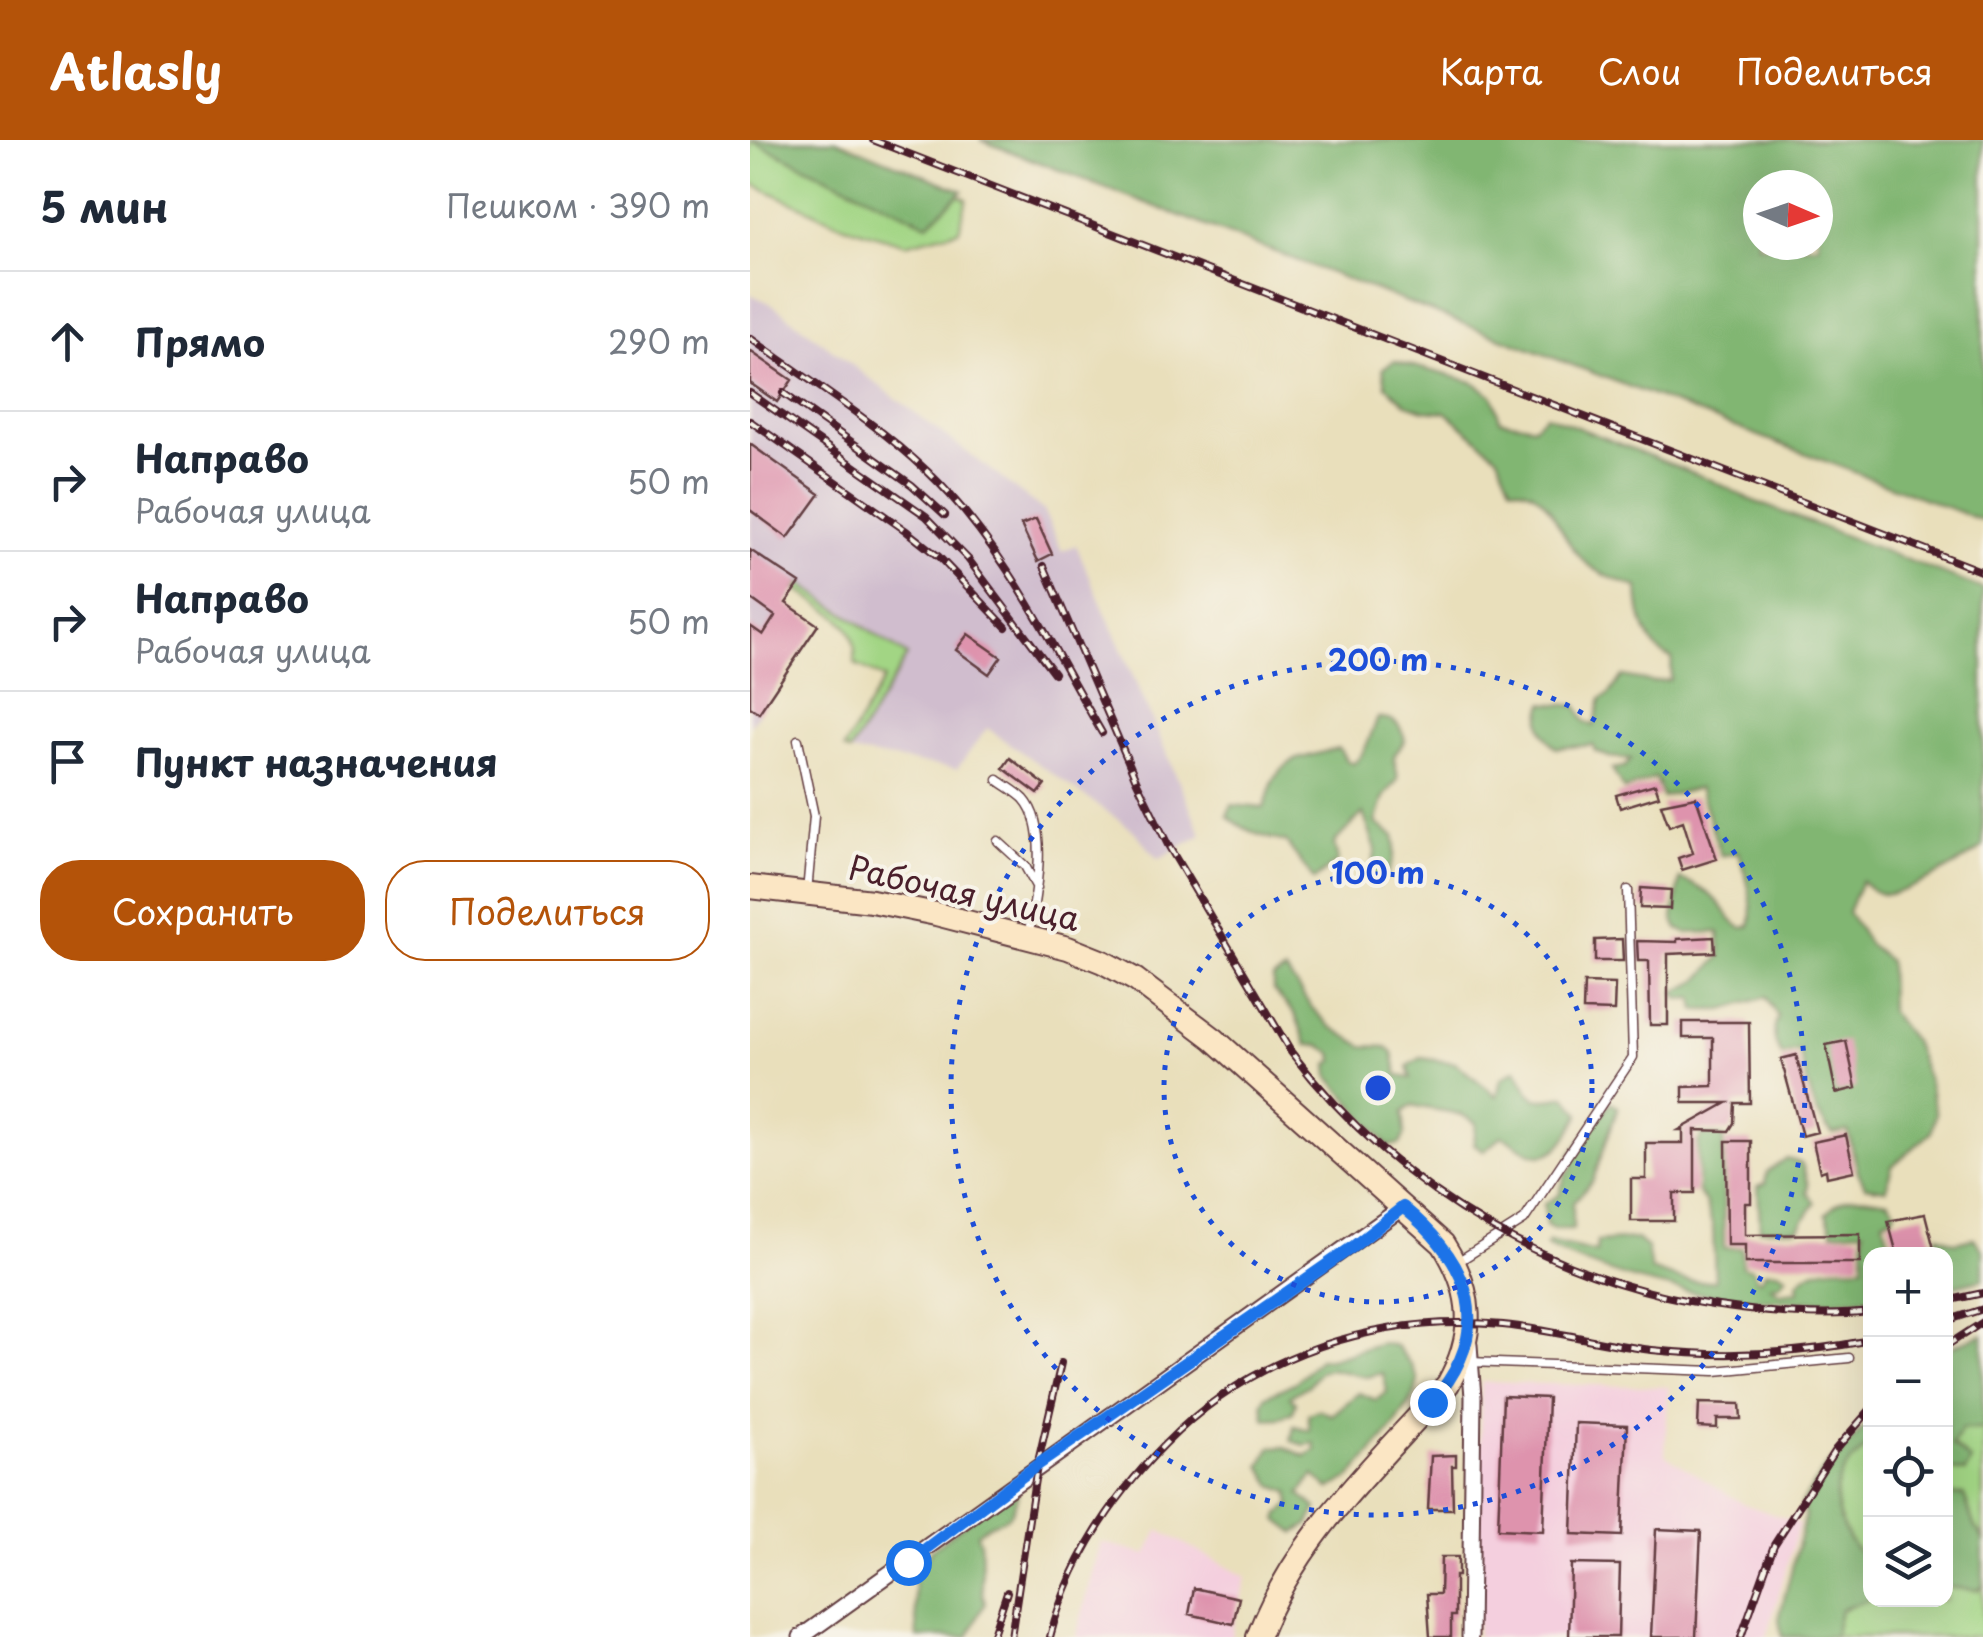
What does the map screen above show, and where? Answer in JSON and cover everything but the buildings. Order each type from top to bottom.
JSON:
[{"type":"street","name":"Рабочая улица","points":[[750,886],[872,901],[1028,937],[1103,962],[1171,1004],[1444,1244],[1455,1263],[1466,1300],[1473,1397],[1470,1637]]},
{"type":"street","points":[[801,1637],[988,1505],[1036,1466],[1354,1246],[1403,1207]]},
{"type":"street","name":"Рабочая улица","points":[[1258,1637],[1307,1546],[1328,1516],[1448,1384],[1461,1361],[1468,1336]]},
{"type":"lane","points":[[798,740],[814,816],[807,892]]},
{"type":"lane","points":[[998,780],[1025,800],[1032,814],[1040,867],[1028,937]]},
{"type":"lane","points":[[998,840],[1025,866],[1037,888]]},
{"type":"lane","points":[[1455,1263],[1524,1220],[1633,1057],[1628,890]]},
{"type":"lane","points":[[1469,1362],[1715,1370],[1848,1358]]},
{"type":"shaded area","points":[[750,294],[772,304],[1043,510],[1062,551],[1076,545],[1202,835],[1158,859],[1133,830],[987,728],[957,769],[850,752],[907,656],[800,584],[787,604],[818,625],[750,726]]},
{"type":"shaded area","points":[[1481,1382],[1669,1387],[1665,1455],[1744,1504],[1799,1523],[1767,1637],[1477,1637]]},
{"type":"shaded area","points":[[1159,1530],[1246,1577],[1231,1637],[1076,1637],[1101,1542],[1147,1555]]},
{"type":"green space","points":[[750,140],[832,140],[967,199],[959,230],[906,244],[845,226],[750,183]]},
{"type":"green space","points":[[750,140],[836,140],[963,191],[928,224]]},
{"type":"green space","points":[[980,140],[1983,140],[1983,521]]},
{"type":"green space","points":[[1394,361],[1473,382],[1493,396],[1500,420],[1534,426],[1546,415],[1711,480],[1751,500],[1983,589],[1983,847],[1937,875],[1898,892],[1881,894],[1861,881],[1848,912],[1869,945],[1889,961],[1890,1012],[1913,1041],[1936,1115],[1931,1133],[1892,1166],[1886,1189],[1865,1186],[1848,1131],[1833,1134],[1826,1126],[1811,1095],[1799,1050],[1782,1055],[1777,1046],[1774,1032],[1778,1017],[1766,997],[1723,1010],[1696,1010],[1694,998],[1680,999],[1675,993],[1698,981],[1721,956],[1719,932],[1686,933],[1678,929],[1673,918],[1680,879],[1710,894],[1742,928],[1750,926],[1751,918],[1749,889],[1738,852],[1721,856],[1699,788],[1662,797],[1656,778],[1624,790],[1612,769],[1624,767],[1631,759],[1609,757],[1595,751],[1593,745],[1556,748],[1544,733],[1544,703],[1577,706],[1585,722],[1594,726],[1601,699],[1609,695],[1622,676],[1653,682],[1670,680],[1672,658],[1655,647],[1650,638],[1642,619],[1638,588],[1604,574],[1582,559],[1541,499],[1529,490],[1511,486],[1498,456],[1446,412],[1407,404],[1386,386],[1383,368]]},
{"type":"green space","points":[[800,583],[907,656],[850,752],[844,749],[884,679],[855,664],[855,649],[847,626],[796,589]]},
{"type":"green space","points":[[1378,718],[1396,723],[1405,740],[1394,756],[1398,779],[1384,797],[1376,823],[1394,836],[1395,843],[1392,864],[1377,886],[1371,870],[1376,850],[1363,813],[1334,843],[1338,861],[1314,880],[1286,842],[1254,833],[1227,815],[1232,805],[1264,808],[1273,781],[1294,760],[1339,748],[1353,764],[1365,749]]},
{"type":"green space","points":[[1286,971],[1330,1026],[1363,1046],[1386,1047],[1393,1053],[1398,1076],[1411,1078],[1408,1066],[1421,1058],[1455,1063],[1497,1096],[1501,1079],[1516,1069],[1533,1096],[1566,1096],[1580,1114],[1562,1144],[1540,1155],[1502,1136],[1484,1151],[1474,1144],[1476,1123],[1469,1118],[1413,1105],[1403,1112],[1405,1134],[1400,1144],[1388,1146],[1329,1076],[1333,1054],[1320,1045],[1307,1045],[1295,1014],[1273,990],[1273,978]]},
{"type":"green space","points":[[1611,1102],[1618,1107],[1593,1180],[1573,1203],[1573,1229],[1553,1229],[1546,1225],[1544,1204],[1559,1195],[1572,1168],[1570,1155]]},
{"type":"green space","points":[[1702,1135],[1723,1137],[1724,1248],[1742,1248],[1742,1266],[1753,1269],[1756,1278],[1761,1279],[1766,1271],[1787,1276],[1780,1284],[1771,1286],[1779,1293],[1799,1291],[1798,1283],[1819,1269],[1863,1266],[1863,1299],[1787,1301],[1705,1294],[1623,1276],[1546,1246],[1549,1242],[1596,1253],[1597,1242],[1637,1239],[1647,1248],[1651,1270],[1690,1281],[1715,1280],[1713,1228],[1698,1193],[1698,1143]]},
{"type":"green space","points":[[1787,1158],[1802,1164],[1807,1192],[1815,1203],[1798,1229],[1760,1229],[1758,1187],[1765,1184],[1767,1172]]},
{"type":"green space","points":[[1869,1198],[1888,1201],[1896,1211],[1883,1220],[1891,1247],[1864,1247],[1864,1230],[1833,1232],[1826,1214],[1846,1199]]},
{"type":"green space","points":[[1938,1235],[1955,1242],[1974,1238],[1983,1250],[1983,1279],[1953,1286],[1953,1247],[1936,1245]]},
{"type":"green space","points":[[1983,1334],[1983,1429],[1962,1429],[1953,1443],[1953,1427],[1953,1346]]},
{"type":"green space","points":[[1381,1343],[1396,1346],[1412,1366],[1418,1380],[1415,1394],[1394,1427],[1350,1478],[1329,1489],[1314,1475],[1300,1494],[1317,1508],[1308,1525],[1295,1533],[1278,1520],[1279,1514],[1291,1505],[1289,1492],[1273,1486],[1261,1466],[1271,1447],[1285,1447],[1305,1456],[1316,1450],[1314,1443],[1291,1441],[1294,1426],[1310,1430],[1308,1414],[1320,1410],[1332,1415],[1359,1393],[1376,1400],[1387,1392],[1383,1373],[1367,1377],[1330,1369],[1320,1371],[1309,1385],[1290,1396],[1296,1403],[1293,1412],[1280,1418],[1265,1419],[1266,1396],[1296,1382],[1319,1359]]},
{"type":"green space","points":[[1863,1428],[1863,1450],[1840,1477],[1836,1501],[1842,1526],[1863,1556],[1863,1602],[1840,1610],[1834,1637],[1782,1637],[1779,1619],[1805,1516],[1801,1504],[1822,1472]]},
{"type":"green space","points":[[1962,1429],[1983,1429],[1983,1539],[1974,1526],[1964,1495],[1953,1495],[1953,1470],[1964,1472],[1962,1453],[1953,1443]]},
{"type":"green space","points":[[1953,1446],[1971,1461],[1965,1472],[1953,1470]]},
{"type":"green space","points":[[1863,1450],[1863,1557],[1848,1538],[1838,1513],[1837,1488],[1846,1466]]},
{"type":"green space","points":[[1009,1489],[1018,1493],[1011,1513],[977,1534],[985,1603],[968,1637],[917,1637],[914,1580],[932,1549]]},
{"type":"green space","points":[[1953,1495],[1964,1495],[1974,1526],[1983,1539],[1983,1586],[1977,1590],[1953,1588]]},
{"type":"green space","points":[[1983,1586],[1983,1637],[1834,1637],[1840,1610],[1863,1602],[1863,1607],[1953,1607],[1953,1588],[1977,1590]]},
{"type":"railway","points":[[873,140],[1983,572]]},
{"type":"railway","points":[[750,338],[886,436],[955,500],[1024,596],[1102,733]]},
{"type":"railway","points":[[750,393],[926,516],[968,559],[1054,673]]},
{"type":"railway","points":[[783,393],[912,485],[945,515]]},
{"type":"railway","points":[[750,421],[939,557],[1006,627]]},
{"type":"railway","points":[[1044,566],[1168,845],[1291,1052],[1335,1104],[1382,1150],[1434,1191],[1490,1227],[1610,1280],[1674,1298],[1741,1309],[1806,1314],[1863,1312]]},
{"type":"railway","points":[[1953,1299],[1983,1293]]},
{"type":"railway","points":[[1953,1319],[1983,1309]]},
{"type":"railway","points":[[1953,1341],[1983,1322]]},
{"type":"railway","points":[[1050,1637],[1069,1583],[1095,1533],[1127,1487],[1165,1444],[1237,1386],[1320,1346],[1410,1326],[1456,1323],[1522,1327],[1633,1347],[1706,1354],[1816,1349],[1863,1341]]},
{"type":"railway","points":[[1011,1637],[1037,1466],[1061,1363]]},
{"type":"railway","points":[[1741,1637],[1774,1545],[1835,1450],[1863,1418]]},
{"type":"railway","points":[[992,1637],[1007,1592]]},
{"type":"route","points":[[908,1562],[1036,1466],[1354,1246],[1403,1207],[1444,1244],[1462,1280],[1466,1300],[1468,1336],[1461,1361],[1432,1402]]}]
